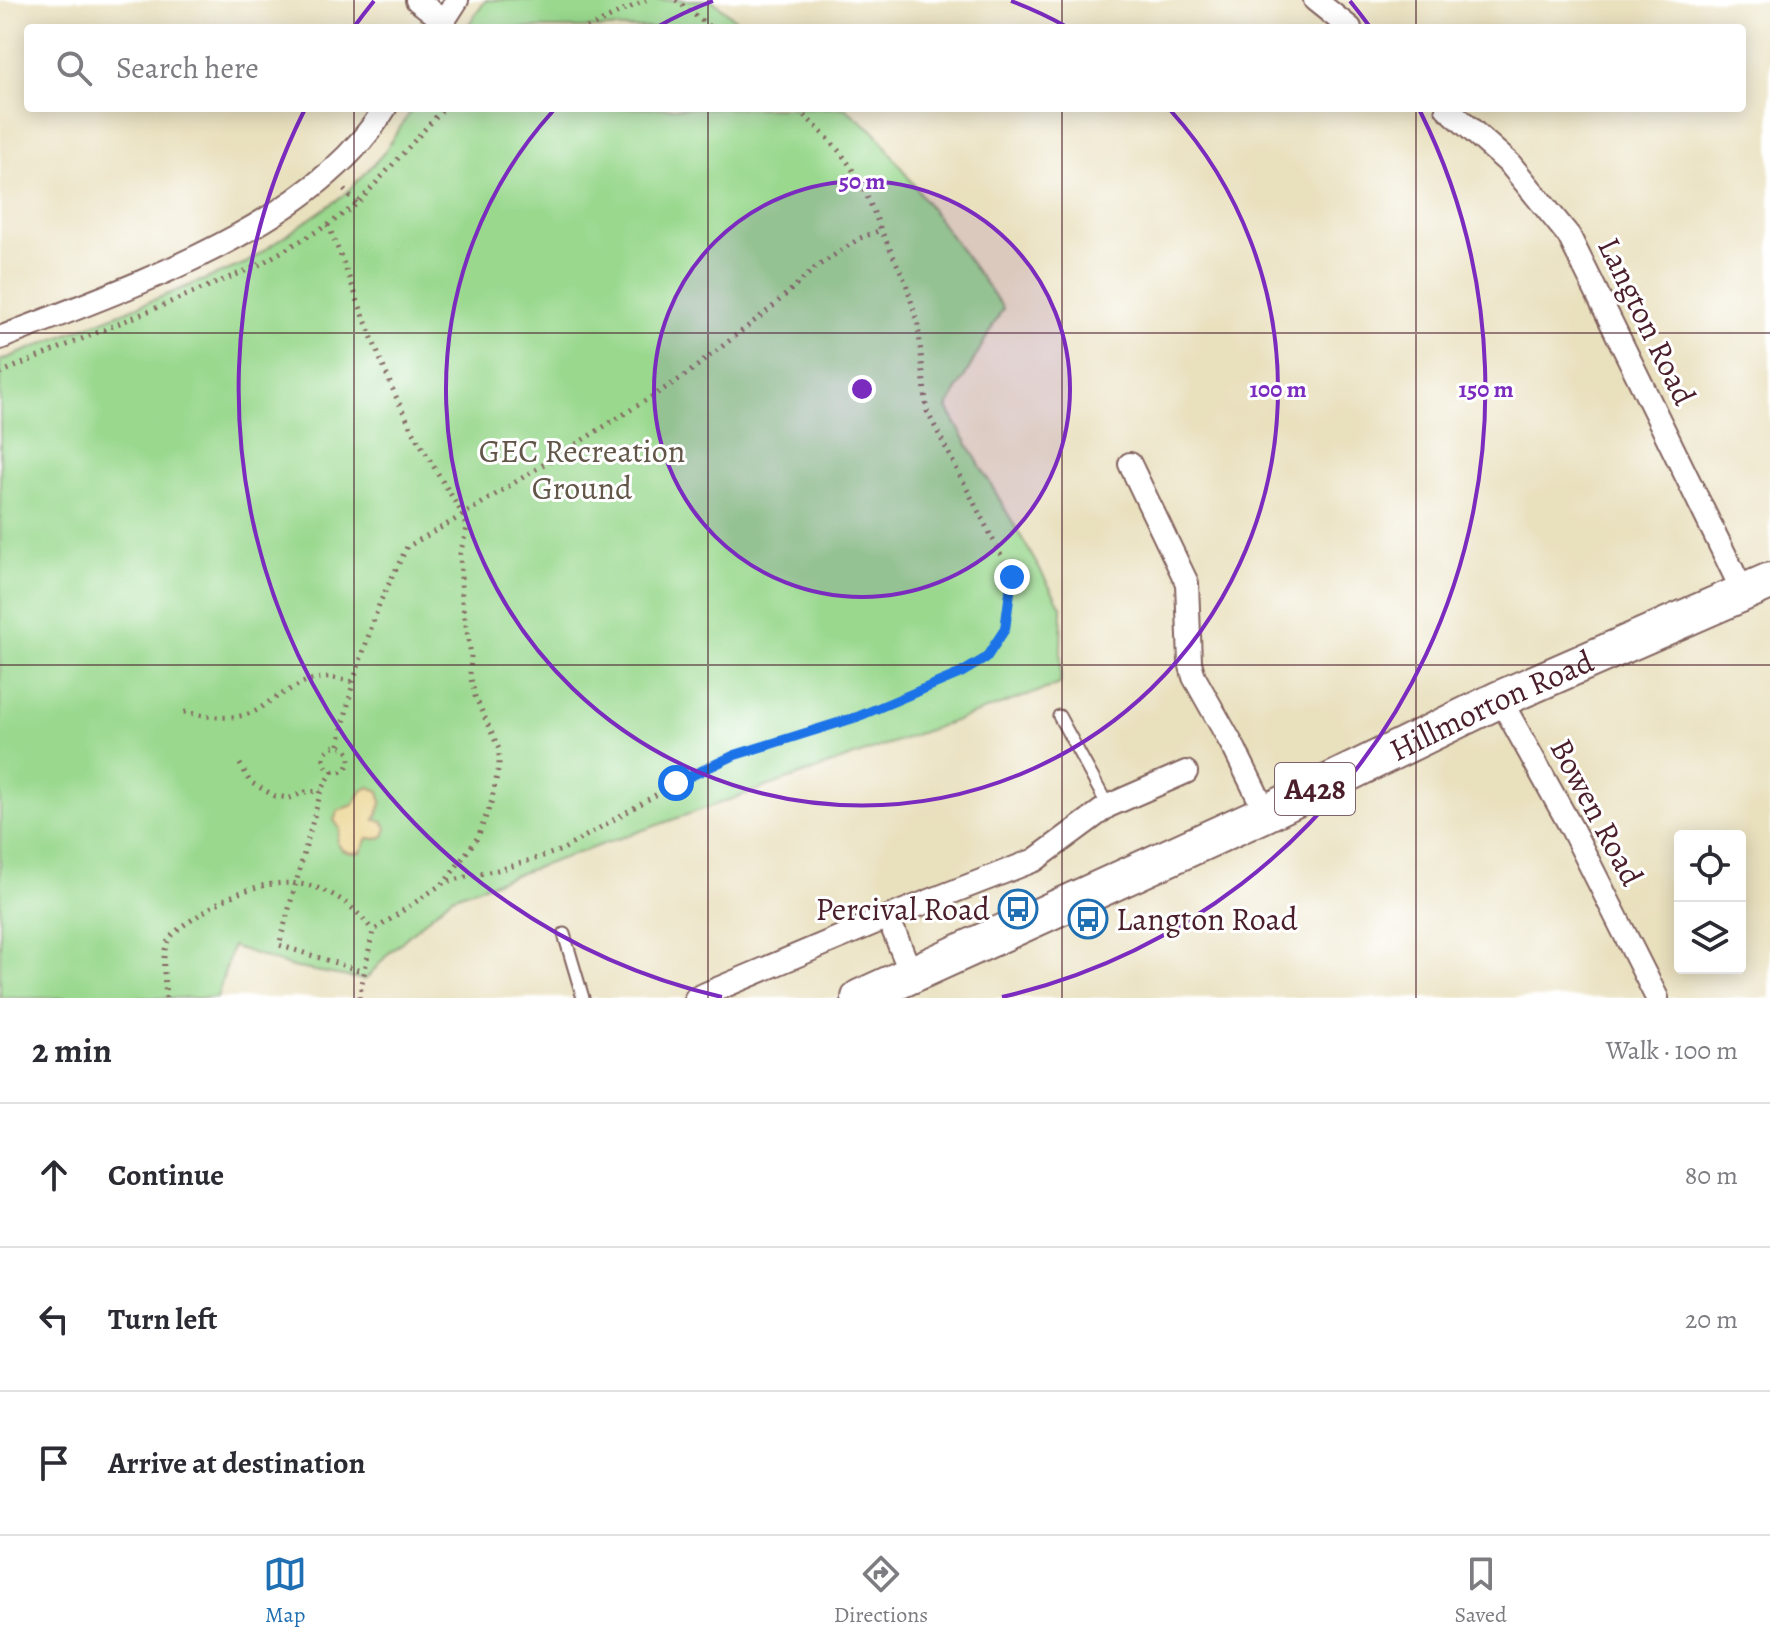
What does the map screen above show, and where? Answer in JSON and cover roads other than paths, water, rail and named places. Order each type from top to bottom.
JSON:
[{"type":"highway","name":"Hillmorton Road","points":[[860,998],[1266,813],[1500,699],[1757,588]]},
{"type":"street","points":[[417,0],[441,24],[457,0]]},
{"type":"street","points":[[1315,0],[1345,24]]},
{"type":"street","points":[[0,338],[231,241],[283,208],[328,173],[374,126],[383,112]]},
{"type":"street","name":"Langton Road","points":[[1452,112],[1510,164],[1569,236],[1757,588]]},
{"type":"street","points":[[1130,464],[1187,583],[1190,662],[1194,677],[1266,813]]},
{"type":"street","name":"Bowen Road","points":[[1500,699],[1572,829],[1657,998]]},
{"type":"street","points":[[696,998],[888,917],[1035,860],[1108,806],[1186,772]]},
{"type":"street","points":[[888,917],[912,976]]},
{"type":"lane","points":[[1059,716],[1108,806]]},
{"type":"lane","points":[[564,934],[583,998]]},
{"type":"place","name":"Percival Road","points":[[1018,909]]},
{"type":"place","name":"Langton Road","points":[[1088,919]]},
{"type":"park label","name":"GEC Recreation Ground","points":[[582,470]]}]
